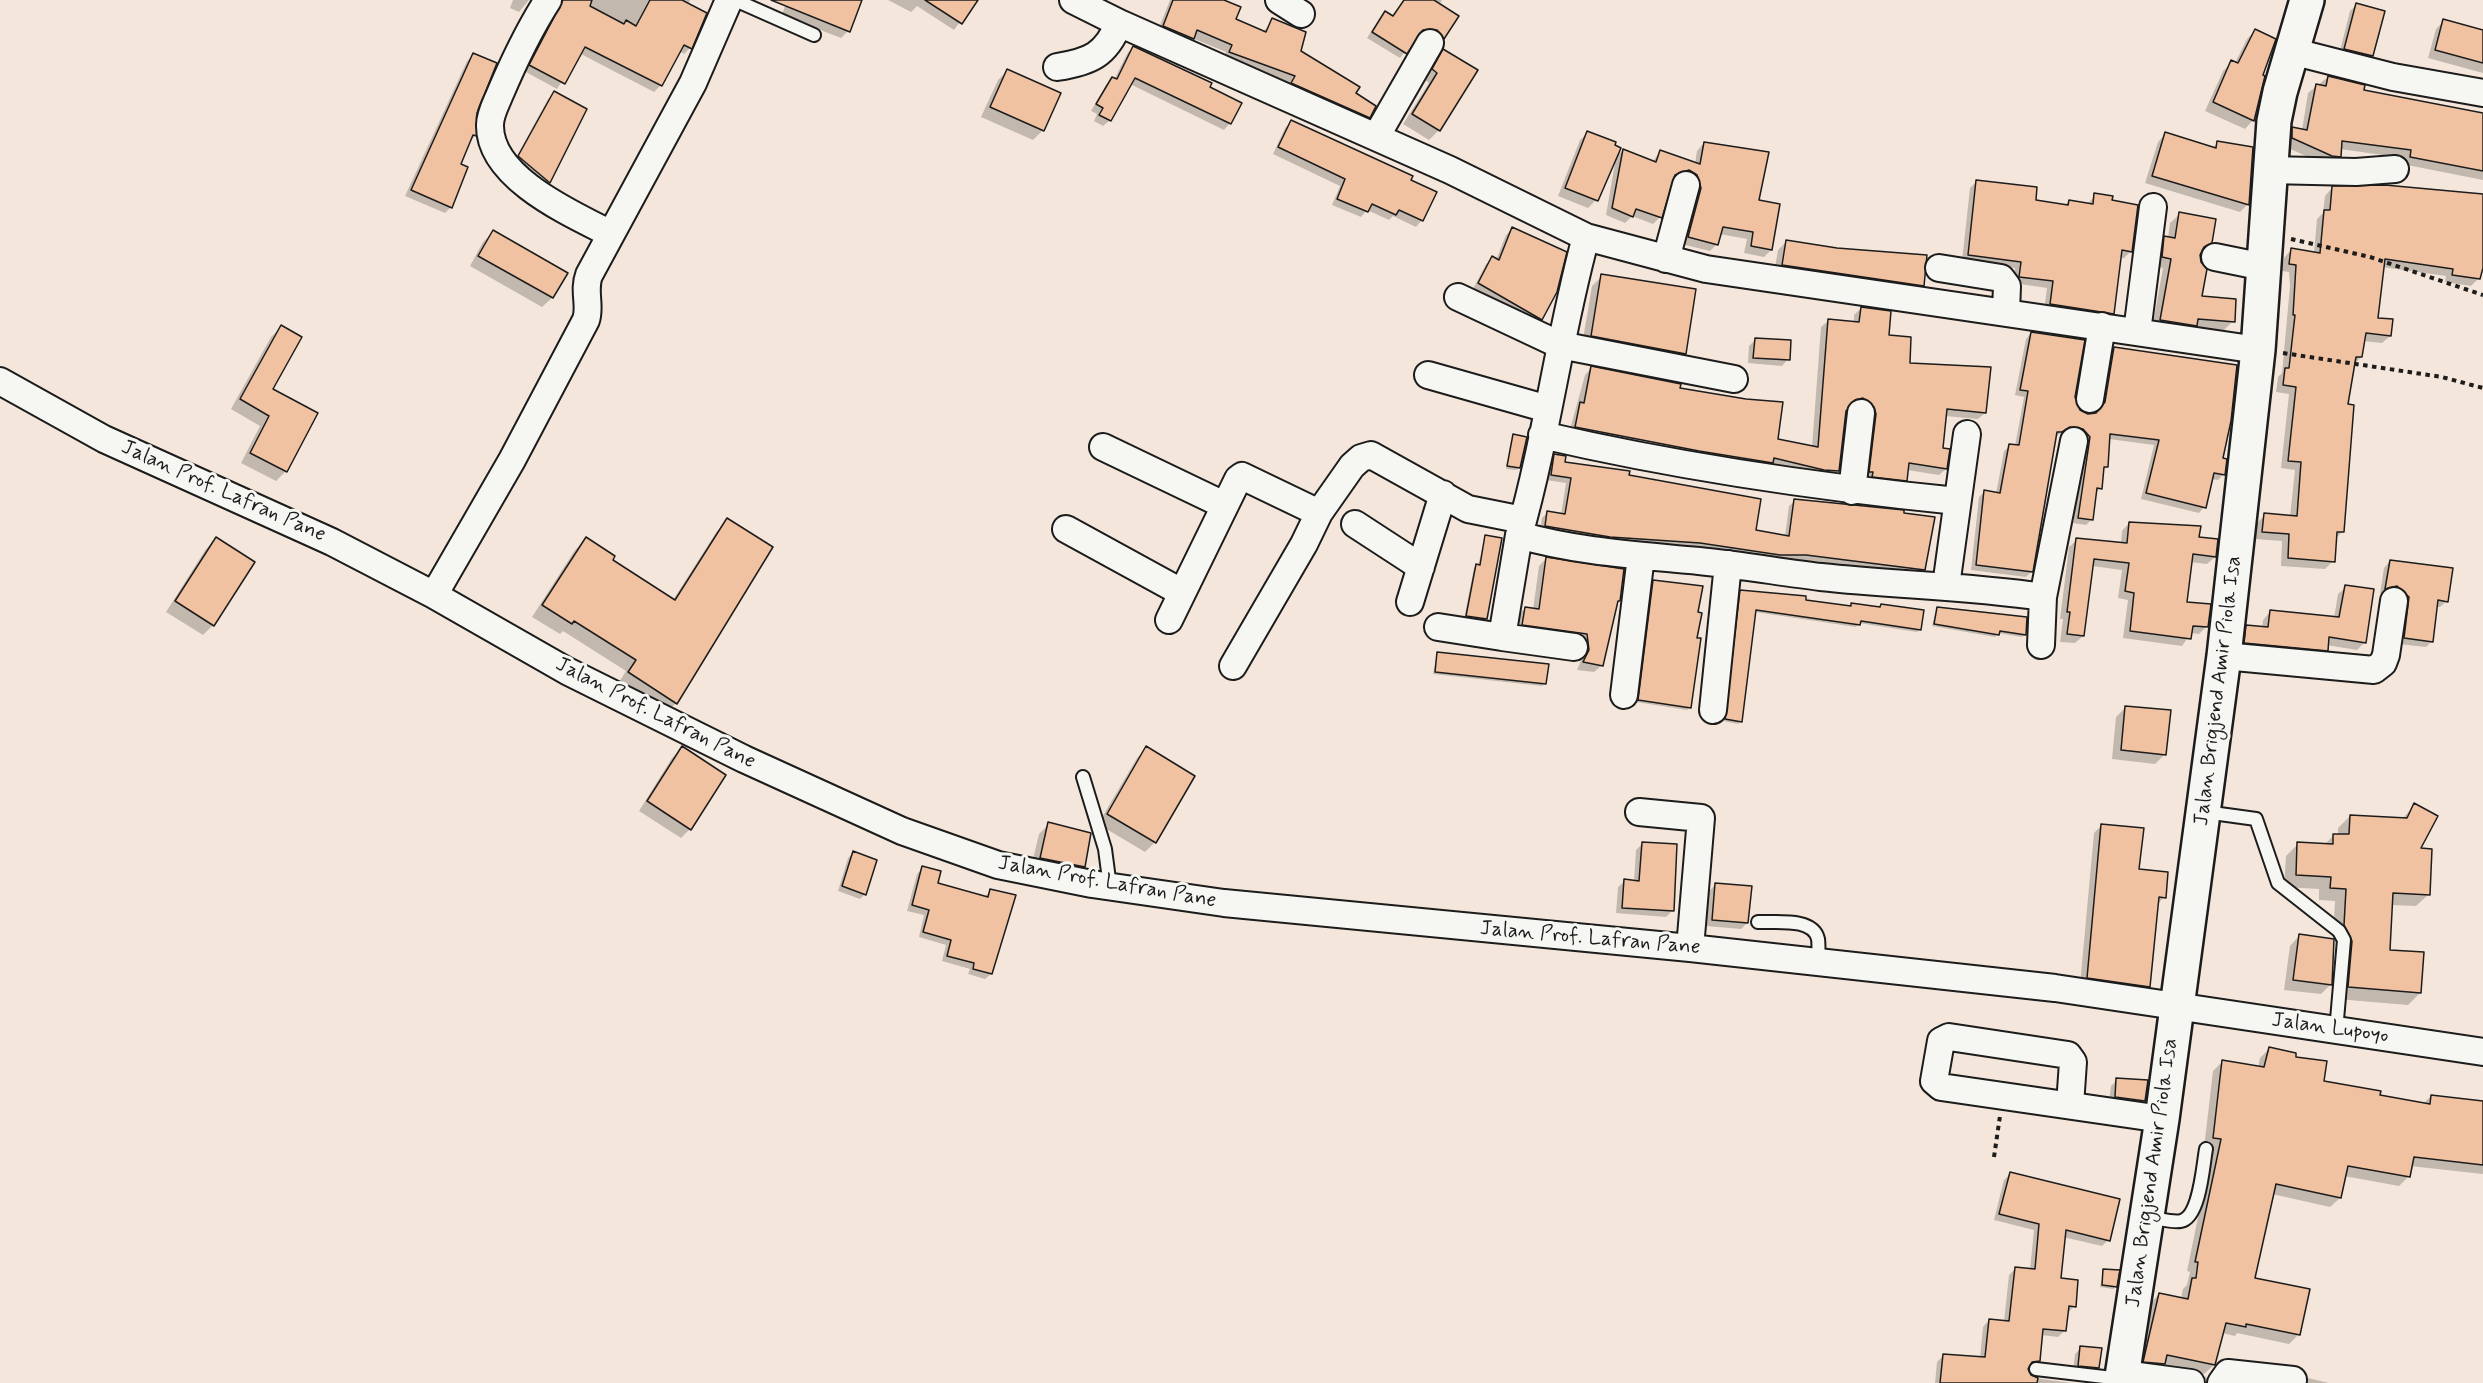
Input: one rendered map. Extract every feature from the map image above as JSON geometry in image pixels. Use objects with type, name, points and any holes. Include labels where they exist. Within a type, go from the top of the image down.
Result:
[{"type":"main road","name":"Jalan Brigjend Amir Piola Isa","points":[[2122,1379],[2162,1119],[2205,812],[2224,656],[2258,350],[2274,121],[2291,51],[2307,0]]},
{"type":"street","points":[[548,0],[514,58],[491,117],[492,142],[503,160],[535,192],[611,234]]},
{"type":"street","points":[[434,595],[513,460],[586,320],[587,281],[693,83],[729,0]]},
{"type":"street","points":[[1073,0],[1119,23],[1376,137],[1586,237],[1706,269],[2258,350]]},
{"type":"street","points":[[1279,0],[1301,14]]},
{"type":"street","points":[[1057,67],[1075,65],[1090,59],[1107,46],[1119,23]]},
{"type":"street","points":[[1376,137],[1430,43]]},
{"type":"street","points":[[2291,51],[2393,77],[2483,93]]},
{"type":"street","points":[[2269,170],[2356,172],[2395,169]]},
{"type":"street","points":[[1666,260],[1686,185]]},
{"type":"street","points":[[2137,332],[2153,207]]},
{"type":"street","points":[[1502,637],[1521,528],[1560,345],[1586,237]]},
{"type":"street","points":[[2215,257],[2265,251]]},
{"type":"street","points":[[1939,268],[2001,278],[2007,286],[2006,312]]},
{"type":"street","points":[[1458,297],[1560,345],[1734,379]]},
{"type":"street","points":[[2090,399],[2102,326]]},
{"type":"street","points":[[1428,375],[1548,409]]},
{"type":"street","name":"Jalan Prof. Lafran Pane","points":[[0,381],[104,439],[321,537],[434,595],[514,642],[599,687],[744,759],[902,831],[998,865],[1110,887],[1224,903],[1690,948],[2055,988],[2177,1005]]},
{"type":"street","points":[[1852,490],[1861,413]]},
{"type":"street","points":[[1946,586],[1968,434]]},
{"type":"street","points":[[1542,435],[1627,455],[1852,490],[1957,501]]},
{"type":"street","points":[[2041,645],[2043,597],[2074,441]]},
{"type":"street","points":[[1103,447],[1224,505]]},
{"type":"street","points":[[1233,666],[1304,544],[1319,513],[1352,466],[1361,458],[1371,455],[1468,509],[1521,528],[1564,547],[1728,564],[1822,577],[1946,586],[2043,597]]},
{"type":"street","points":[[1169,620],[1238,478],[1242,476],[1319,513]]},
{"type":"street","points":[[1410,602],[1443,494]]},
{"type":"street","points":[[1355,524],[1421,567]]},
{"type":"street","points":[[1066,530],[1181,592]]},
{"type":"street","points":[[1624,695],[1641,556]]},
{"type":"street","points":[[1713,710],[1728,564]]},
{"type":"street","points":[[2224,656],[2373,670],[2383,663],[2386,655],[2394,602]]},
{"type":"street","points":[[1438,627],[1574,647]]},
{"type":"street","points":[[1639,812],[1701,818],[1690,948]]},
{"type":"street","name":"Jalan Lupoyo","points":[[2177,1005],[2336,1032],[2483,1052]]},
{"type":"street","points":[[2070,1105],[2073,1062],[2068,1055],[1949,1037],[1941,1041],[1935,1070],[1936,1085],[2162,1119]]},
{"type":"street","points":[[2221,1383],[2228,1373],[2293,1380]]},
{"type":"street","points":[[2122,1379],[2191,1383]]},
{"type":"lane","points":[[735,0],[814,35]]},
{"type":"lane","points":[[1083,777],[1106,849],[1110,887]]},
{"type":"lane","points":[[2205,812],[2256,819],[2278,884],[2339,931],[2344,940],[2336,1032]]},
{"type":"lane","points":[[1758,922],[1799,923],[1811,928],[1818,938],[1819,963]]},
{"type":"lane","points":[[2148,1217],[2181,1221],[2188,1217],[2197,1203],[2206,1149]]},
{"type":"lane","points":[[2036,1369],[2122,1379]]},
{"type":"path","points":[[2265,251],[2339,248],[2483,295]]},
{"type":"path","points":[[2258,350],[2353,362],[2442,377],[2483,388]]},
{"type":"path","points":[[1994,1157],[2004,1095]]},
{"type":"building","points":[[563,0],[592,0],[590,6],[624,24],[626,20],[636,26],[650,0],[682,0],[707,13],[692,49],[684,45],[662,86],[585,47],[565,84],[529,65]]},
{"type":"building","points":[[771,0],[862,0],[850,32]]},
{"type":"building","points":[[925,0],[978,0],[962,24]]},
{"type":"building","points":[[1173,0],[1224,0],[1241,7],[1236,19],[1266,32],[1272,18],[1306,32],[1301,51],[1360,87],[1356,93],[1376,106],[1370,118],[1291,83],[1295,76],[1229,52],[1232,45],[1197,30],[1194,39],[1163,26]]},
{"type":"building","points":[[1404,0],[1434,0],[1459,16],[1444,39],[1437,30],[1423,30],[1407,54],[1372,32],[1385,11],[1393,16]]},
{"type":"building","points":[[2356,3],[2385,11],[2373,56],[2344,49]]},
{"type":"building","points":[[2443,19],[2483,30],[2483,63],[2435,50]]},
{"type":"building","points":[[2255,29],[2276,39],[2263,75],[2265,76],[2254,121],[2213,102],[2231,60],[2238,63]]},
{"type":"building","points":[[1133,46],[1212,83],[1210,87],[1242,103],[1231,124],[1135,78],[1111,121],[1099,115],[1103,108],[1096,104],[1112,77],[1117,79]]},
{"type":"building","points":[[1443,49],[1478,70],[1440,131],[1412,114],[1437,73],[1432,69]]},
{"type":"building","points":[[473,53],[497,63],[477,113],[477,136],[473,135],[461,164],[468,167],[452,208],[411,190]]},
{"type":"building","points":[[1007,69],[1061,93],[1044,131],[990,107]]},
{"type":"building","points":[[2328,76],[2365,85],[2364,90],[2483,113],[2483,171],[2410,157],[2411,150],[2342,141],[2341,157],[2332,156],[2292,138],[2292,127],[2307,130],[2316,84],[2326,86]]},
{"type":"building","points":[[554,91],[587,109],[550,183],[518,156]]},
{"type":"building","points":[[1291,120],[1413,176],[1411,180],[1437,192],[1423,221],[1399,210],[1396,215],[1372,204],[1368,212],[1337,199],[1345,179],[1278,147]]},
{"type":"building","points":[[1587,131],[1616,142],[1615,145],[1621,148],[1598,201],[1565,188]]},
{"type":"building","points":[[2165,132],[2216,148],[2217,141],[2253,147],[2249,205],[2152,176]]},
{"type":"building","points":[[1704,142],[1769,152],[1759,200],[1780,204],[1772,250],[1751,246],[1753,232],[1723,227],[1718,245],[1688,237],[1701,188],[1697,175],[1689,170],[1675,175],[1662,218],[1636,209],[1633,217],[1612,208],[1623,149],[1656,162],[1660,150],[1700,164]]},
{"type":"building","points":[[1976,180],[2037,187],[2036,200],[2068,205],[2069,200],[2093,204],[2094,193],[2113,196],[2112,200],[2138,205],[2132,252],[2122,250],[2114,314],[2050,304],[2053,281],[2019,277],[2021,262],[1968,255]]},
{"type":"building","points":[[2385,185],[2483,194],[2483,268],[2480,279],[2452,275],[2453,269],[2385,259],[2378,318],[2393,319],[2391,336],[2366,333],[2362,357],[2356,357],[2348,404],[2354,405],[2344,532],[2337,532],[2335,562],[2288,558],[2289,534],[2262,532],[2264,513],[2297,516],[2301,462],[2288,461],[2296,387],[2283,385],[2285,368],[2289,368],[2295,315],[2293,315],[2296,265],[2289,264],[2291,248],[2320,253],[2324,210],[2330,210],[2332,186]]},
{"type":"building","points":[[2179,212],[2216,219],[2212,243],[2204,247],[2200,255],[2201,262],[2207,269],[2202,296],[2236,299],[2235,322],[2198,319],[2197,326],[2160,320],[2171,259],[2162,257],[2164,236],[2175,238]]},
{"type":"building","points":[[1512,227],[1567,252],[1557,292],[1542,320],[1478,283],[1492,256],[1499,260]]},
{"type":"building","points":[[493,230],[568,273],[553,298],[478,256]]},
{"type":"building","points":[[1786,240],[1837,248],[1927,255],[1924,286],[1782,265]]},
{"type":"building","points":[[1601,274],[1696,289],[1686,354],[1591,336]]},
{"type":"building","points":[[1861,307],[1891,311],[1889,335],[1911,337],[1910,363],[1991,367],[1986,413],[1947,409],[1943,448],[1950,449],[1947,469],[1909,463],[1907,481],[1872,477],[1873,472],[1869,472],[1876,414],[1874,407],[1863,398],[1855,400],[1846,411],[1839,471],[1824,470],[1774,458],[1773,463],[1699,451],[1575,427],[1580,402],[1584,403],[1591,366],[1681,384],[1680,388],[1746,399],[1783,402],[1778,439],[1818,447],[1828,319],[1859,322]]},
{"type":"building","points":[[281,325],[302,337],[273,389],[318,413],[287,472],[250,453],[269,416],[240,399]]},
{"type":"building","points":[[2031,332],[2085,340],[2075,397],[2080,410],[2088,414],[2096,413],[2105,402],[2114,347],[2237,365],[2231,421],[2223,458],[2227,459],[2225,475],[2214,473],[2206,508],[2146,493],[2159,440],[2110,434],[2108,467],[2104,467],[2102,489],[2097,488],[2093,520],[2078,518],[2090,437],[2083,429],[2070,427],[2057,432],[2033,572],[1976,565],[1984,490],[2000,493],[2009,444],[2019,445],[2028,391],[2020,390]]},
{"type":"building","points":[[1755,338],[1791,340],[1790,360],[1753,358]]},
{"type":"building","points":[[1513,434],[1527,437],[1520,468],[1507,466]]},
{"type":"building","points":[[1554,454],[1566,456],[1565,462],[1630,471],[1629,475],[1761,499],[1756,530],[1789,536],[1794,499],[1904,510],[1904,513],[1935,517],[1925,570],[1806,555],[1780,555],[1700,543],[1610,537],[1545,526],[1547,511],[1565,514],[1571,478],[1551,475]]},
{"type":"building","points":[[727,518],[773,547],[677,704],[628,672],[636,660],[574,621],[572,624],[542,605],[586,537],[615,556],[613,560],[675,600]]},
{"type":"building","points":[[2129,522],[2201,526],[2199,537],[2218,539],[2216,557],[2193,554],[2187,602],[2211,604],[2208,627],[2193,626],[2191,639],[2130,631],[2134,593],[2125,591],[2129,563],[2094,559],[2084,636],[2067,634],[2070,612],[2067,612],[2076,538],[2127,543]]},
{"type":"building","points":[[1485,535],[1502,538],[1487,619],[1466,616],[1476,564],[1480,565]]},
{"type":"building","points":[[216,537],[255,562],[214,626],[175,601]]},
{"type":"building","points":[[1546,557],[1624,569],[1620,601],[1618,601],[1603,666],[1583,662],[1589,650],[1587,634],[1522,625],[1525,607],[1539,609]]},
{"type":"building","points":[[2390,560],[2453,568],[2448,602],[2438,600],[2433,642],[2404,638],[2409,597],[2397,586],[2385,589]]},
{"type":"building","points":[[1653,580],[1703,586],[1698,612],[1702,613],[1697,638],[1701,638],[1691,708],[1638,700]]},
{"type":"building","points":[[2345,585],[2374,589],[2366,643],[2329,637],[2328,651],[2244,643],[2246,625],[2268,627],[2270,610],[2339,617]]},
{"type":"building","points":[[1740,590],[1806,596],[1806,600],[1851,606],[1851,603],[1880,607],[1881,604],[1924,610],[1921,630],[1861,621],[1860,625],[1756,610],[1742,722],[1725,719]]},
{"type":"building","points":[[1937,607],[2027,617],[2026,635],[2000,631],[1999,635],[1934,624]]},
{"type":"building","points":[[1437,652],[1549,664],[1546,684],[1435,672]]},
{"type":"building","points":[[2125,706],[2171,710],[2166,755],[2121,750]]},
{"type":"building","points":[[682,746],[726,775],[691,830],[647,801]]},
{"type":"building","points":[[1146,746],[1195,776],[1156,843],[1107,814]]},
{"type":"building","points":[[2414,803],[2438,816],[2421,848],[2432,849],[2430,895],[2393,893],[2390,950],[2424,952],[2421,993],[2348,987],[2352,941],[2344,925],[2346,889],[2330,888],[2331,877],[2296,875],[2297,842],[2333,844],[2333,834],[2349,834],[2350,815],[2407,818]]},
{"type":"building","points":[[1048,822],[1091,833],[1085,867],[1040,858]]},
{"type":"building","points":[[2101,824],[2144,828],[2139,869],[2168,872],[2166,898],[2159,897],[2150,987],[2087,978]]},
{"type":"building","points":[[1642,842],[1677,844],[1674,911],[1622,908],[1624,879],[1639,881]]},
{"type":"building","points":[[853,851],[877,860],[866,895],[842,886]]},
{"type":"building","points":[[922,866],[941,871],[938,883],[988,897],[990,889],[1016,895],[992,974],[973,969],[974,963],[947,956],[951,940],[923,932],[929,910],[912,905]]},
{"type":"building","points":[[1715,883],[1752,886],[1748,923],[1712,920]]},
{"type":"building","points":[[2299,934],[2334,939],[2332,985],[2293,980]]},
{"type":"building","points":[[2269,1047],[2296,1053],[2296,1057],[2327,1061],[2324,1081],[2381,1091],[2380,1095],[2430,1104],[2431,1095],[2483,1101],[2483,1165],[2414,1157],[2410,1177],[2348,1166],[2341,1198],[2276,1184],[2255,1278],[2310,1289],[2300,1335],[2246,1324],[2246,1327],[2226,1323],[2215,1365],[2167,1355],[2165,1364],[2143,1362],[2159,1293],[2188,1299],[2192,1278],[2196,1278],[2198,1262],[2195,1262],[2221,1139],[2213,1138],[2222,1060],[2264,1067]]},
{"type":"building","points":[[2116,1078],[2148,1080],[2145,1101],[2115,1097]]},
{"type":"building","points":[[2010,1172],[2120,1199],[2110,1241],[2066,1230],[2061,1278],[2078,1280],[2076,1307],[2069,1306],[2066,1331],[2043,1329],[2040,1361],[2032,1362],[2028,1369],[2031,1375],[2038,1378],[2037,1383],[1940,1383],[1943,1354],[1985,1357],[1989,1319],[2009,1321],[2015,1267],[2035,1269],[2039,1224],[1999,1214]]},
{"type":"building","points":[[2103,1269],[2120,1270],[2117,1287],[2102,1285]]},
{"type":"building","points":[[2080,1346],[2102,1348],[2099,1368],[2078,1366]]}]
